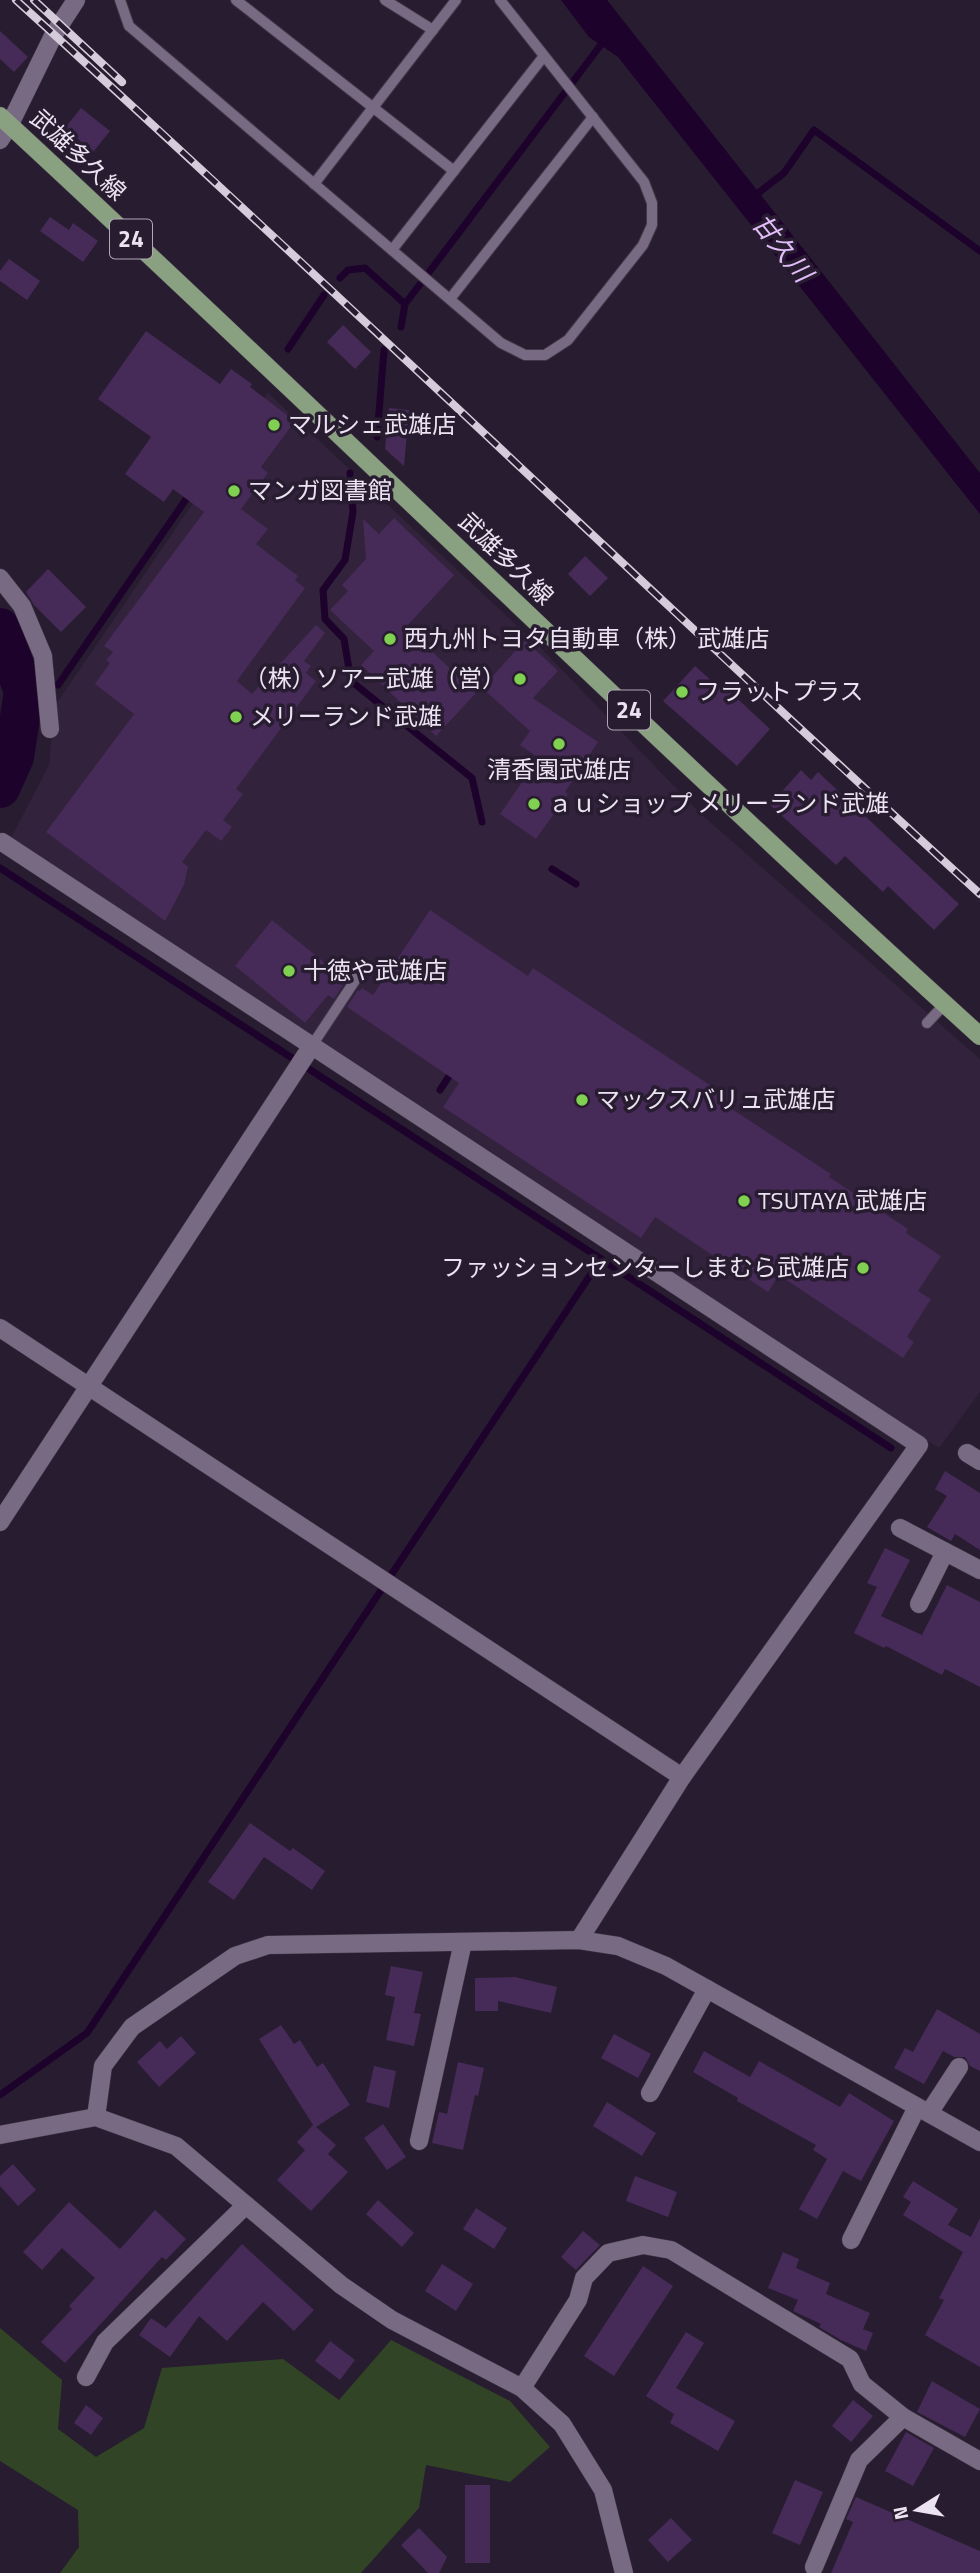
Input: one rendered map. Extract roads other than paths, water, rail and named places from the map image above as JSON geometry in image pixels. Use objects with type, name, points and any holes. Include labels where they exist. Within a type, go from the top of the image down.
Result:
[{"type":"main road","name":"武雄多久線","points":[[3,127],[282,379],[727,804],[980,1036]]},
{"type":"street","points":[[3,127],[54,34],[76,0]]},
{"type":"street","points":[[0,578],[22,606],[43,656],[50,729]]},
{"type":"street","points":[[2,842],[919,1445],[682,1777],[579,1940]]},
{"type":"street","points":[[0,1522],[311,1047]]},
{"type":"street","points":[[0,1328],[682,1777]]},
{"type":"street","points":[[900,1528],[980,1570]]},
{"type":"street","points":[[919,1604],[944,1552]]},
{"type":"street","points":[[96,2117],[103,2066],[132,2027],[235,1956],[268,1945],[579,1940],[618,1946],[666,1966],[980,2142]]},
{"type":"street","points":[[419,2141],[463,1942]]},
{"type":"street","points":[[650,2093],[707,1989]]},
{"type":"street","points":[[851,2240],[923,2110],[959,2067]]},
{"type":"street","points":[[0,2135],[96,2117],[176,2146],[341,2285],[392,2320],[522,2388],[562,2424],[603,2490],[624,2573]]},
{"type":"street","points":[[86,2377],[105,2342],[246,2205]]},
{"type":"street","points":[[522,2388],[578,2300],[584,2278],[608,2253],[643,2245],[671,2250],[850,2359],[862,2384],[903,2417],[980,2461]]},
{"type":"street","points":[[814,2567],[859,2460],[903,2417]]},
{"type":"lane","points":[[120,0],[129,26],[501,343],[525,355],[545,355],[568,340],[643,245],[652,225],[652,203],[645,182],[500,0]]},
{"type":"lane","points":[[236,0],[454,171]]},
{"type":"lane","points":[[385,0],[433,30]]},
{"type":"lane","points":[[314,184],[456,0]]},
{"type":"lane","points":[[392,250],[544,56]]},
{"type":"lane","points":[[450,299],[593,117]]},
{"type":"lane","points":[[311,1047],[356,979],[358,964]]},
{"type":"lane","points":[[927,1023],[945,1003]]},
{"type":"water","name":"甘久川","points":[[561,0],[607,0],[980,473],[980,514],[618,57],[589,37]]},
{"type":"waterway","points":[[340,278],[348,270],[365,268],[405,304],[606,38]]},
{"type":"waterway","points":[[753,197],[784,173],[814,130],[980,251]]},
{"type":"waterway","points":[[288,349],[324,295]]},
{"type":"waterway","points":[[401,327],[405,304]]},
{"type":"waterway","points":[[377,437],[384,350]]},
{"type":"waterway","points":[[350,473],[353,512],[345,560],[323,590],[325,619],[344,639],[351,681],[472,778],[482,822]]},
{"type":"waterway","points":[[58,685],[191,492]]},
{"type":"waterway","points":[[0,628],[24,691],[14,757],[0,788]]},
{"type":"waterway","points":[[0,868],[601,1259],[87,2033],[0,2095]]},
{"type":"waterway","points":[[552,869],[576,884]]},
{"type":"waterway","points":[[440,1090],[453,1070]]},
{"type":"waterway","points":[[601,1259],[891,1448]]},
{"type":"railway","points":[[16,0],[980,894]]},
{"type":"railway","points":[[34,0],[122,82]]},
{"type":"place","name":"マルシェ武雄店","points":[[274,425]]},
{"type":"place","name":"マンガ図書館","points":[[234,491]]},
{"type":"place","name":"西九州トヨタ自動車（株） 武雄店","points":[[390,639]]},
{"type":"place","name":"（株）ソアー武雄（営）","points":[[520,679]]},
{"type":"place","name":"フラットプラス","points":[[682,692]]},
{"type":"place","name":"メリーランド武雄","points":[[236,717]]},
{"type":"place","name":"清香園武雄店","points":[[559,744]]},
{"type":"place","name":"ａｕショップ メリーランド武雄","points":[[534,804]]},
{"type":"place","name":"十徳や武雄店","points":[[289,971]]},
{"type":"place","name":"マックスバリュ武雄店","points":[[582,1100]]},
{"type":"place","name":"TSUTAYA 武雄店","points":[[744,1201]]},
{"type":"place","name":"ファッションセンターしまむら武雄店","points":[[863,1268]]}]
